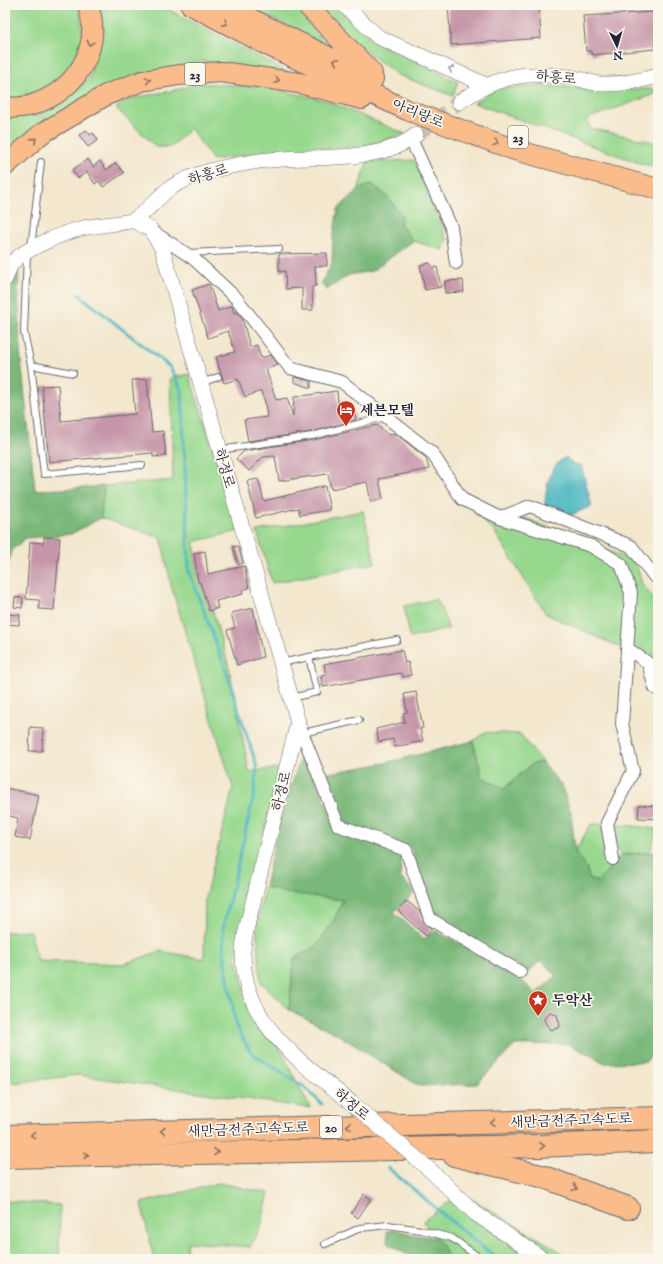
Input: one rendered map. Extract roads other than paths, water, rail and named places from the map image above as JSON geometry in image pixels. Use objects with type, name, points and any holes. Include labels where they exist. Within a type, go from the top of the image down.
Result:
[{"type":"highway","points":[[5,108],[31,106],[60,92],[75,78],[86,58],[92,36],[91,14],[88,5]]},
{"type":"highway","name":"아리랑로","points":[[191,5],[269,46],[407,110],[515,150],[658,189]]},
{"type":"highway","name":"아리랑로","points":[[223,5],[383,85],[434,108],[547,147],[658,176]]},
{"type":"highway","name":"23","points":[[307,5],[383,85]]},
{"type":"highway","name":"23","points":[[5,166],[41,134],[106,94],[142,81],[179,75],[221,72],[299,83],[407,110]]},
{"type":"highway","name":"새만금전주고속도로","points":[[5,1136],[658,1118]]},
{"type":"highway","name":"새만금전주고속도로","points":[[5,1157],[416,1147],[539,1146],[658,1140]]},
{"type":"highway","points":[[416,1147],[541,1176],[628,1208]]},
{"type":"street","points":[[344,5],[378,37],[486,85]]},
{"type":"street","name":"하흥로","points":[[459,102],[497,80],[534,74],[569,77],[600,84],[629,84],[658,76]]},
{"type":"street","points":[[414,137],[451,227],[456,263]]},
{"type":"street","name":"하흥로","points":[[133,220],[169,189],[196,175],[256,161],[353,155],[382,150],[414,137]]},
{"type":"street","points":[[5,279],[11,264],[29,250],[81,228],[133,220]]},
{"type":"street","name":"하정로","points":[[133,220],[150,229],[162,248],[300,727],[248,922],[243,952],[246,978],[254,1007],[267,1028],[293,1054],[430,1170],[475,1213],[542,1259]]},
{"type":"street","points":[[150,229],[185,253],[237,299],[290,368],[342,382],[432,453],[462,499],[500,518],[591,546],[621,564],[631,593],[622,724],[633,771],[608,823],[612,859]]},
{"type":"street","points":[[500,518],[530,506],[631,546],[654,576],[658,578]]},
{"type":"street","points":[[628,649],[648,663],[655,688],[658,690]]},
{"type":"street","points":[[300,727],[338,825],[406,850],[430,919],[520,972]]},
{"type":"lane","points":[[41,162],[29,250],[24,332],[31,365],[44,474],[142,465]]},
{"type":"lane","points":[[185,253],[279,248]]},
{"type":"lane","points":[[31,365],[73,373]]},
{"type":"lane","points":[[201,383],[218,377]]},
{"type":"lane","points":[[220,450],[312,436],[386,417]]},
{"type":"lane","points":[[281,663],[397,640]]},
{"type":"lane","points":[[291,698],[317,692],[308,657]]},
{"type":"lane","points":[[300,727],[359,720]]},
{"type":"lane","points":[[326,1244],[360,1228],[388,1225],[421,1230],[452,1238],[481,1259]]},
{"type":"water","points":[[566,457],[572,464],[581,465],[592,506],[571,515],[545,507],[549,479],[556,466]]},
{"type":"waterway","points":[[78,294],[170,367],[182,391],[189,571],[226,671],[257,767],[254,795],[223,928],[224,954],[236,1026],[251,1053],[303,1086],[322,1104]]},
{"type":"waterway","points":[[388,1168],[481,1246],[499,1259]]},
{"type":"tunnel","points":[[416,135],[459,102]]},
{"type":"place","name":"세븐모텔","points":[[346,427]]},
{"type":"place","name":"두악산","points":[[538,1017]]}]
